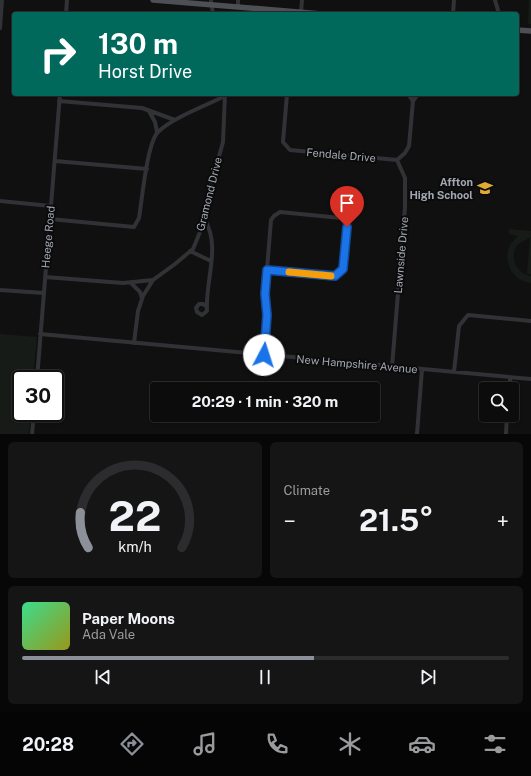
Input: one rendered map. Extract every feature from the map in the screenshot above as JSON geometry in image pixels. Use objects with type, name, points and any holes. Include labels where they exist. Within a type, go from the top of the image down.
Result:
[{"type":"main road","points":[[153,0],[212,2],[266,12],[300,12]]},
{"type":"main road","points":[[519,30],[531,31]]},
{"type":"street","points":[[0,28],[2,0]]},
{"type":"street","points":[[66,12],[67,0]]},
{"type":"street","points":[[238,0],[238,7]]},
{"type":"street","points":[[300,12],[302,0]]},
{"type":"street","points":[[453,12],[454,0]]},
{"type":"street","points":[[495,0],[498,12]]},
{"type":"street","points":[[212,2],[213,12]]},
{"type":"street","name":"Heege Road","points":[[38,370],[60,96]]},
{"type":"street","points":[[50,219],[134,227],[139,218],[150,146],[157,132],[175,120],[223,96]]},
{"type":"street","name":"Gramond Drive","points":[[134,343],[138,311],[142,298],[153,280],[190,251],[199,236],[205,220],[210,189],[223,142],[225,96]]},
{"type":"street","name":"Fendale Drive","points":[[287,96],[283,142],[290,150],[397,160]]},
{"type":"street","points":[[410,96],[413,101]]},
{"type":"street","points":[[397,160],[406,153],[409,146],[413,101],[417,96]]},
{"type":"street","points":[[60,101],[142,108],[175,120]]},
{"type":"street","points":[[149,111],[155,122],[157,132]]},
{"type":"street","name":"Lawnside Drive","points":[[392,367],[405,207],[405,178],[397,160]]},
{"type":"street","points":[[55,161],[147,169]]},
{"type":"street","points":[[0,201],[51,206]]},
{"type":"street","points":[[264,355],[267,315],[265,294],[271,220],[280,212],[341,218],[345,222],[347,227],[343,269],[335,276],[267,270]]},
{"type":"street","points":[[205,220],[212,235],[206,306]]},
{"type":"street","points":[[190,251],[211,261]]},
{"type":"street","points":[[45,277],[130,283],[153,280]]},
{"type":"street","points":[[130,283],[140,292],[142,298]]},
{"type":"street","points":[[0,290],[44,293]]},
{"type":"street","points":[[454,372],[459,326],[468,315],[531,321]]},
{"type":"street","name":"New Hampshire Avenue","points":[[40,334],[531,379]]},
{"type":"street","points":[[418,434],[422,369]]},
{"type":"street","points":[[510,377],[510,382]]},
{"type":"street","points":[[32,434],[33,422]]},
{"type":"street","points":[[506,434],[507,422]]},
{"type":"shaded area","points":[[529,0],[531,0],[531,24],[528,24]]},
{"type":"shaded area","points":[[509,229],[531,231],[531,237],[518,244],[515,249],[514,259],[517,268],[521,272],[531,276],[531,283],[523,281],[516,276],[511,271],[508,264],[507,257],[509,249],[512,242],[518,236],[509,234]]},
{"type":"shaded area","points":[[530,238],[531,274],[527,274]]},
{"type":"shaded area","points":[[0,334],[37,337],[34,370],[12,370],[12,422],[30,422],[29,434],[0,434]]},
{"type":"slow traffic","points":[[289,272],[331,276]]},
{"type":"place","name":"Affton High School","points":[[485,188]]},
{"type":"route","points":[[264,355],[267,315],[265,294],[267,270],[335,276],[343,269],[347,227]]}]
